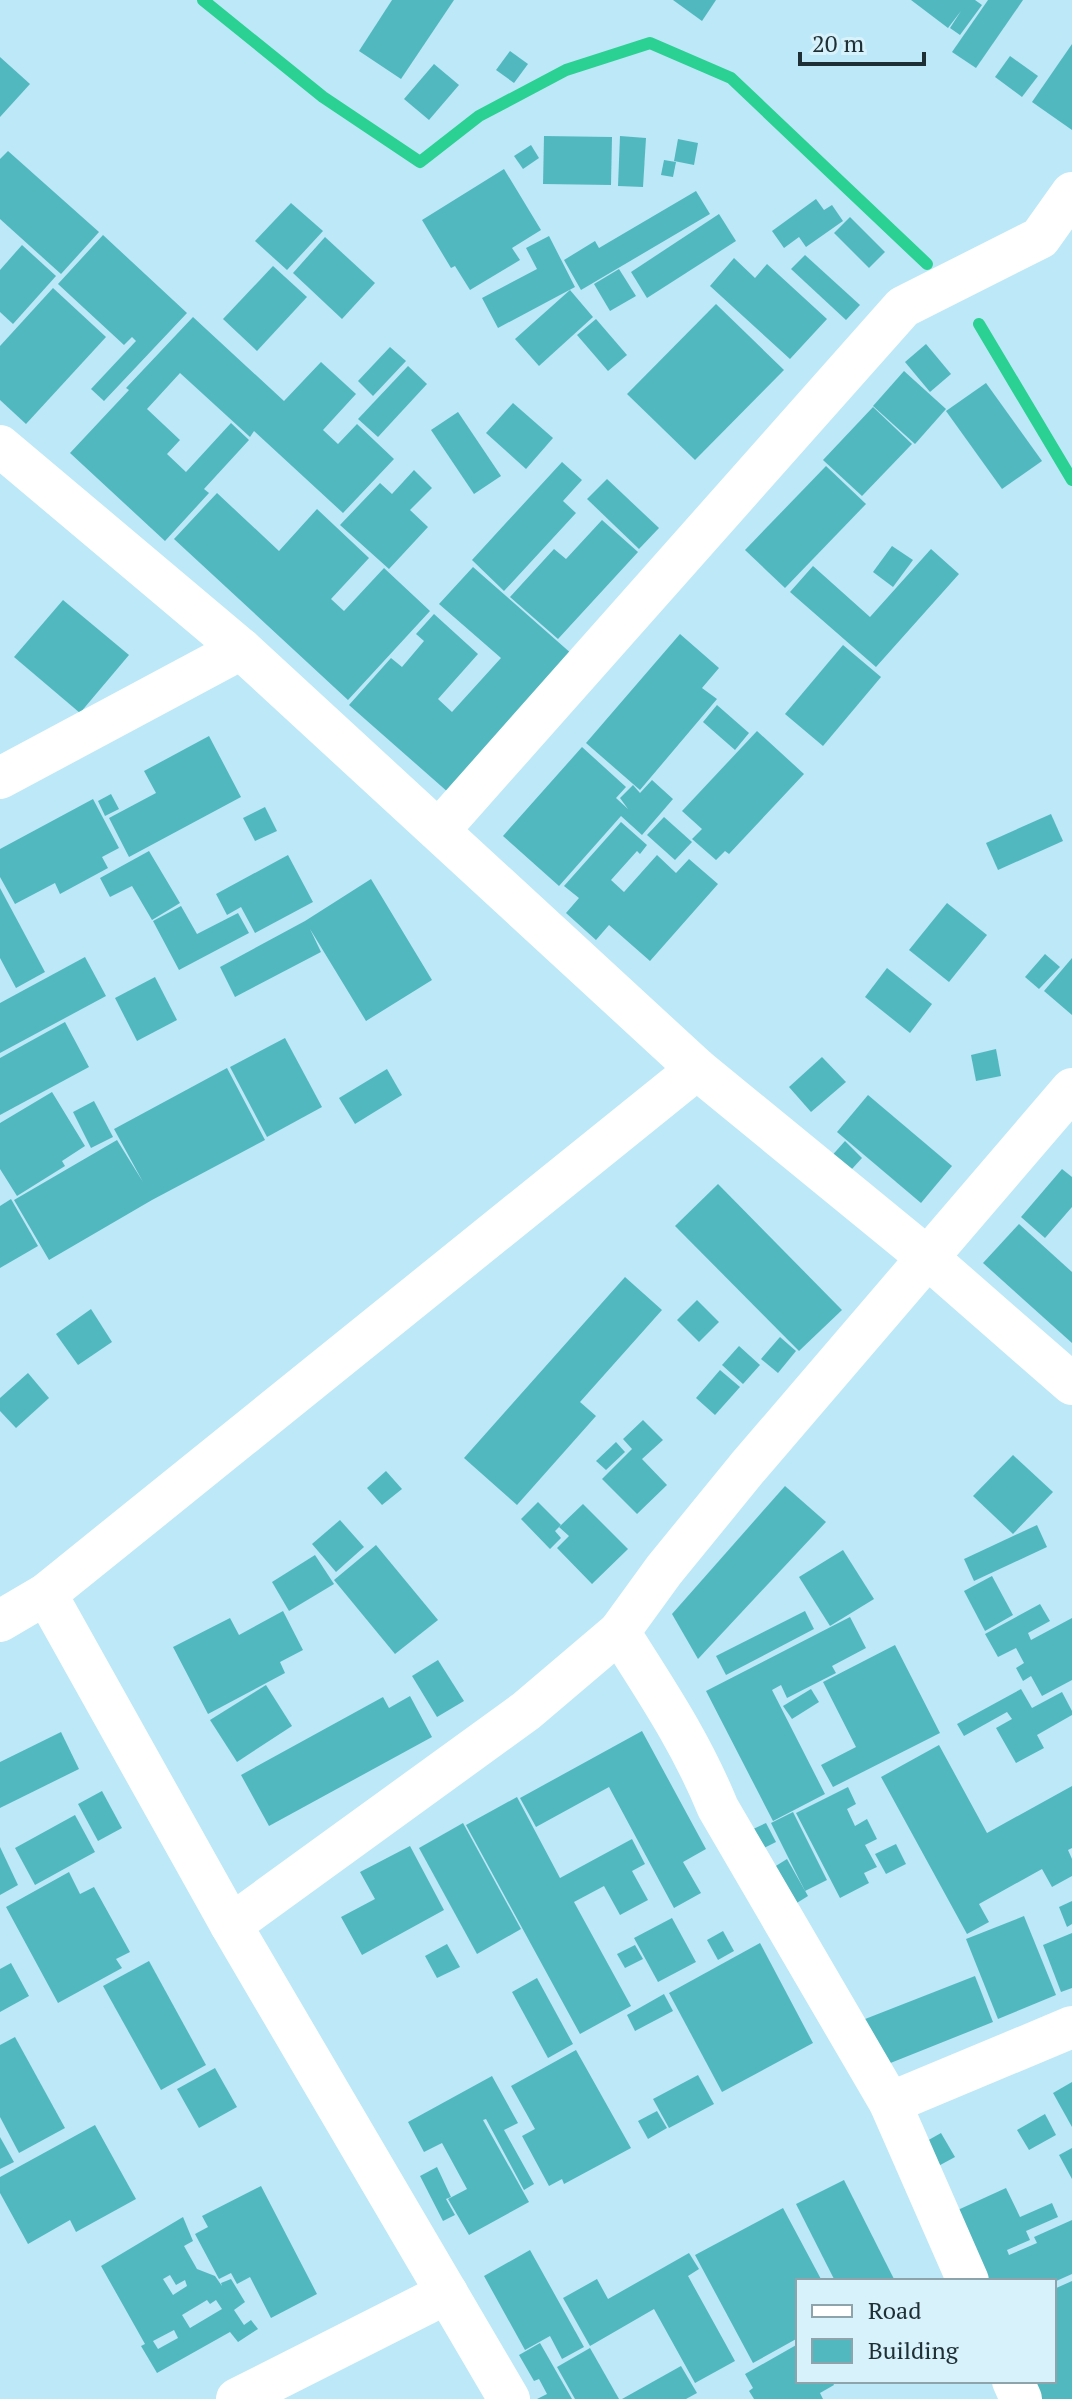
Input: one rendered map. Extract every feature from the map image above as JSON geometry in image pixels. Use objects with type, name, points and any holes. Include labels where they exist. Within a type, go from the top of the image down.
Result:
[{"type":"street","points":[[439,830],[903,307],[1040,238],[1072,193]]},
{"type":"street","points":[[0,446],[241,649],[697,1069],[929,1259],[1072,1384]]},
{"type":"street","points":[[0,778],[241,649]]},
{"type":"street","points":[[0,1621],[46,1594],[697,1069]]},
{"type":"street","points":[[231,1925],[526,1711],[619,1632],[664,1570],[748,1467],[1072,1089]]},
{"type":"street","points":[[46,1594],[231,1925],[509,2399]]},
{"type":"street","points":[[619,1632],[674,1718],[699,1762],[718,1808],[890,2103],[967,2279]]},
{"type":"street","points":[[890,2103],[1072,2027]]},
{"type":"street","points":[[237,2399],[447,2293]]},
{"type":"building","points":[[392,0],[454,0],[401,79],[359,51]]},
{"type":"building","points":[[673,0],[716,0],[702,21]]},
{"type":"building","points":[[911,0],[975,0],[982,5],[960,35],[950,28],[961,11],[948,28]]},
{"type":"building","points":[[988,0],[1023,0],[976,68],[952,52]]},
{"type":"building","points":[[1072,44],[1072,130],[1032,102]]},
{"type":"building","points":[[510,51],[528,64],[514,83],[496,70]]},
{"type":"building","points":[[1010,56],[1038,76],[1022,97],[995,77]]},
{"type":"building","points":[[0,57],[30,84],[0,117]]},
{"type":"building","points":[[434,64],[459,85],[429,120],[404,99]]},
{"type":"building","points":[[544,136],[612,137],[611,185],[543,184]]},
{"type":"building","points":[[620,136],[646,138],[643,187],[618,186]]},
{"type":"building","points":[[678,139],[698,143],[694,165],[674,161]]},
{"type":"building","points":[[531,145],[539,158],[523,169],[514,156]]},
{"type":"building","points":[[8,151],[99,232],[61,274],[0,219],[0,159]]},
{"type":"building","points":[[664,160],[676,162],[673,177],[661,175]]},
{"type":"building","points":[[504,169],[541,230],[512,248],[520,260],[470,290],[455,266],[451,268],[422,220]]},
{"type":"building","points":[[696,191],[710,214],[581,290],[564,260],[595,241],[599,248]]},
{"type":"building","points":[[816,199],[824,210],[832,205],[843,221],[806,247],[799,237],[784,248],[772,231]]},
{"type":"building","points":[[291,203],[323,231],[287,270],[255,241]]},
{"type":"building","points":[[719,214],[736,241],[647,298],[631,272]]},
{"type":"building","points":[[850,217],[885,252],[869,268],[834,233]]},
{"type":"building","points":[[103,235],[187,313],[104,401],[91,389],[136,341],[132,337],[124,345],[58,284]]},
{"type":"building","points":[[549,236],[575,287],[498,328],[482,298],[537,269],[526,248]]},
{"type":"building","points":[[325,237],[375,283],[342,319],[293,273]]},
{"type":"building","points":[[22,245],[56,276],[13,324],[0,312],[0,270]]},
{"type":"building","points":[[805,255],[860,305],[846,320],[791,269]]},
{"type":"building","points":[[734,258],[755,278],[767,264],[827,319],[790,359],[710,286]]},
{"type":"building","points":[[273,266],[307,297],[257,351],[223,319]]},
{"type":"building","points":[[619,269],[636,296],[610,311],[594,284]]},
{"type":"building","points":[[53,288],[106,337],[26,424],[0,400],[0,346]]},
{"type":"building","points":[[570,290],[593,317],[539,366],[515,339]]},
{"type":"building","points":[[716,304],[784,370],[695,460],[627,394]]},
{"type":"building","points":[[193,317],[284,401],[321,362],[356,394],[323,430],[338,444],[357,424],[394,459],[343,513],[254,431],[250,437],[180,373],[147,409],[180,440],[167,454],[186,472],[231,423],[249,440],[204,489],[209,493],[165,541],[70,453]]},
{"type":"building","points":[[596,319],[627,355],[608,371],[577,335]]},
{"type":"building","points":[[926,344],[951,374],[930,392],[905,362]]},
{"type":"building","points":[[390,347],[406,361],[373,396],[358,381]]},
{"type":"building","points":[[408,366],[427,384],[378,437],[358,419]]},
{"type":"building","points":[[904,371],[946,409],[915,444],[873,406]]},
{"type":"building","points":[[986,383],[1042,461],[1002,489],[946,411]]},
{"type":"building","points":[[513,403],[553,438],[526,469],[486,433]]},
{"type":"building","points":[[873,407],[912,444],[862,496],[823,460]]},
{"type":"building","points":[[458,412],[501,476],[474,494],[431,430]]},
{"type":"building","points":[[562,462],[582,480],[563,501],[576,513],[504,591],[472,560]]},
{"type":"building","points":[[826,466],[866,504],[785,588],[745,550]]},
{"type":"building","points":[[414,470],[432,488],[410,510],[428,527],[389,569],[340,525],[380,483],[392,494]]},
{"type":"building","points":[[607,479],[659,528],[639,549],[587,499]]},
{"type":"building","points":[[217,493],[279,551],[317,509],[369,558],[331,599],[344,611],[384,568],[430,611],[348,700],[174,539]]},
{"type":"building","points":[[602,520],[638,552],[558,639],[510,597],[554,549],[566,559]]},
{"type":"building","points":[[892,546],[913,560],[893,587],[873,572]]},
{"type":"building","points":[[931,549],[959,574],[876,667],[790,592],[813,566],[870,617]]},
{"type":"building","points":[[473,567],[573,655],[449,793],[349,705],[391,658],[402,667],[424,641],[416,634],[434,614],[478,654],[438,699],[452,712],[501,658],[439,604]]},
{"type":"building","points":[[63,600],[129,655],[80,713],[14,657]]},
{"type":"building","points":[[680,634],[719,668],[702,688],[717,699],[640,790],[586,743]]},
{"type":"building","points":[[843,645],[881,677],[823,746],[785,714]]},
{"type":"building","points":[[717,705],[749,733],[735,750],[703,722]]},
{"type":"building","points":[[757,731],[804,774],[729,854],[725,851],[716,860],[692,839],[702,829],[682,811]]},
{"type":"building","points":[[209,736],[241,797],[129,857],[109,818],[156,793],[144,771]]},
{"type":"building","points":[[582,747],[626,787],[616,798],[628,809],[620,798],[633,785],[640,793],[652,780],[673,799],[642,835],[621,816],[559,886],[503,836]]},
{"type":"building","points":[[111,794],[119,809],[105,816],[98,801]]},
{"type":"building","points":[[93,799],[119,848],[102,857],[108,868],[60,894],[55,883],[15,904],[0,877],[0,849]]},
{"type":"building","points":[[265,807],[277,831],[255,841],[243,818]]},
{"type":"building","points":[[1051,814],[1063,841],[998,870],[986,843]]},
{"type":"building","points":[[664,817],[692,842],[675,860],[647,835]]},
{"type":"building","points":[[621,822],[647,845],[640,854],[637,851],[611,880],[624,892],[657,855],[676,873],[689,859],[718,884],[650,961],[609,925],[596,940],[566,913],[579,898],[564,886]]},
{"type":"building","points":[[149,851],[180,903],[152,920],[132,886],[110,897],[100,878]]},
{"type":"building","points":[[288,855],[313,902],[255,933],[241,907],[227,915],[216,894]]},
{"type":"building","points":[[371,879],[432,980],[366,1021],[310,929],[321,952],[235,997],[220,967],[305,921]]},
{"type":"building","points":[[0,888],[45,972],[16,988],[0,958]]},
{"type":"building","points":[[947,903],[987,935],[949,982],[909,950]]},
{"type":"building","points":[[181,906],[197,934],[238,913],[249,933],[179,970],[153,921]]},
{"type":"building","points":[[1045,954],[1060,967],[1039,989],[1025,977]]},
{"type":"building","points":[[85,957],[106,996],[0,1053],[0,1003]]},
{"type":"building","points":[[1072,958],[1072,1015],[1044,991]]},
{"type":"building","points":[[887,968],[932,1004],[910,1033],[865,997]]},
{"type":"building","points":[[155,977],[177,1020],[137,1041],[115,998]]},
{"type":"building","points":[[65,1022],[89,1067],[0,1115],[0,1058]]},
{"type":"building","points":[[285,1038],[322,1107],[267,1137],[230,1067]]},
{"type":"building","points":[[996,1049],[1001,1076],[976,1081],[971,1055]]},
{"type":"building","points":[[822,1057],[846,1082],[811,1112],[789,1087]]},
{"type":"building","points":[[227,1068],[265,1140],[152,1200],[49,1260],[14,1200],[117,1140],[143,1182],[114,1129]]},
{"type":"building","points":[[387,1069],[402,1095],[355,1124],[339,1098]]},
{"type":"building","points":[[52,1092],[85,1146],[62,1161],[65,1166],[17,1196],[0,1169],[0,1123]]},
{"type":"building","points":[[868,1095],[952,1166],[921,1203],[837,1132]]},
{"type":"building","points":[[94,1101],[113,1137],[91,1148],[73,1112]]},
{"type":"building","points":[[845,1141],[862,1158],[841,1181],[828,1160]]},
{"type":"building","points":[[1062,1169],[1072,1177],[1072,1207],[1045,1238],[1021,1217]]},
{"type":"building","points":[[718,1184],[842,1310],[799,1351],[675,1226]]},
{"type":"building","points":[[11,1199],[38,1246],[0,1268],[0,1206]]},
{"type":"building","points":[[1019,1224],[1072,1272],[1072,1343],[983,1263]]},
{"type":"building","points":[[625,1277],[662,1310],[580,1402],[596,1416],[517,1505],[464,1458]]},
{"type":"building","points":[[697,1300],[719,1322],[699,1342],[677,1320]]},
{"type":"building","points":[[91,1309],[112,1342],[78,1365],[56,1334]]},
{"type":"building","points":[[780,1337],[796,1351],[778,1373],[761,1359]]},
{"type":"building","points":[[739,1346],[760,1365],[743,1384],[722,1365]]},
{"type":"building","points":[[720,1370],[740,1387],[715,1415],[696,1398]]},
{"type":"building","points":[[28,1373],[49,1398],[16,1428],[0,1411],[0,1398]]},
{"type":"building","points":[[643,1420],[663,1440],[642,1459],[667,1485],[637,1514],[602,1479],[632,1449],[623,1439]]},
{"type":"building","points":[[616,1442],[625,1452],[606,1470],[596,1461]]},
{"type":"building","points":[[1013,1455],[1053,1492],[1013,1534],[973,1496]]},
{"type":"building","points":[[386,1471],[402,1489],[382,1505],[367,1488]]},
{"type":"building","points":[[785,1486],[826,1522],[698,1659],[672,1614]]},
{"type":"building","points":[[538,1502],[561,1525],[555,1531],[561,1538],[550,1549],[521,1519]]},
{"type":"building","points":[[583,1504],[628,1549],[592,1584],[557,1548],[569,1536],[559,1527]]},
{"type":"building","points":[[340,1520],[364,1547],[336,1572],[312,1544]]},
{"type":"building","points":[[1037,1525],[1047,1547],[974,1581],[964,1559]]},
{"type":"building","points":[[376,1545],[438,1620],[395,1654],[334,1580]]},
{"type":"building","points":[[843,1550],[874,1599],[830,1626],[799,1577]]},
{"type":"building","points":[[315,1555],[334,1584],[289,1611],[272,1582]]},
{"type":"building","points":[[992,1576],[1013,1615],[985,1631],[964,1591]]},
{"type":"building","points":[[1040,1604],[1050,1621],[1028,1633],[1031,1640],[1072,1618],[1072,1680],[1042,1696],[1031,1676],[1023,1681],[1016,1668],[1024,1663],[1016,1648],[998,1657],[985,1634]]},
{"type":"building","points":[[283,1611],[303,1650],[280,1662],[285,1673],[208,1714],[173,1647],[230,1618],[239,1635]]},
{"type":"building","points":[[805,1611],[814,1629],[726,1675],[716,1656]]},
{"type":"building","points":[[850,1617],[866,1648],[832,1666],[836,1673],[787,1698],[781,1685],[772,1690],[825,1794],[773,1821],[706,1691]]},
{"type":"building","points":[[895,1645],[940,1733],[833,1787],[821,1765],[856,1747],[823,1682]]},
{"type":"building","points":[[438,1660],[464,1701],[437,1717],[412,1676]]},
{"type":"building","points":[[266,1685],[292,1726],[237,1762],[210,1720]]},
{"type":"building","points":[[811,1689],[819,1702],[792,1719],[783,1706]]},
{"type":"building","points":[[1021,1689],[1032,1708],[1062,1692],[1072,1715],[1037,1735],[1044,1748],[1016,1763],[996,1728],[1012,1719],[1007,1712],[964,1736],[957,1724]]},
{"type":"building","points":[[410,1696],[432,1737],[269,1826],[241,1775],[383,1697],[389,1708]]},
{"type":"building","points":[[642,1731],[706,1849],[683,1862],[701,1893],[674,1908],[609,1787],[536,1827],[520,1798]]},
{"type":"building","points":[[61,1732],[79,1769],[0,1808],[0,1762]]},
{"type":"building","points":[[939,1745],[987,1833],[1072,1786],[1072,1848],[1068,1850],[1072,1859],[1072,1876],[1052,1887],[1042,1869],[979,1904],[989,1922],[967,1934],[881,1777]]},
{"type":"building","points":[[848,1787],[856,1804],[847,1809],[855,1826],[867,1819],[877,1839],[865,1845],[877,1867],[864,1873],[869,1883],[840,1898],[796,1813]]},
{"type":"building","points":[[102,1791],[122,1828],[98,1841],[78,1804]]},
{"type":"building","points":[[517,1797],[560,1878],[632,1839],[645,1864],[632,1871],[648,1900],[620,1915],[604,1886],[574,1902],[631,2006],[580,2034],[466,1825]]},
{"type":"building","points":[[793,1812],[827,1880],[805,1891],[771,1823]]},
{"type":"building","points":[[75,1815],[95,1852],[35,1885],[15,1848]]},
{"type":"building","points":[[463,1823],[521,1929],[477,1954],[419,1848]]},
{"type":"building","points":[[766,1823],[776,1842],[760,1850],[751,1830]]},
{"type":"building","points":[[896,1844],[906,1864],[886,1874],[875,1854]]},
{"type":"building","points":[[410,1846],[444,1910],[362,1955],[341,1917],[375,1899],[360,1872]]},
{"type":"building","points":[[0,1847],[18,1885],[0,1895]]},
{"type":"building","points":[[787,1859],[808,1896],[792,1906],[771,1869]]},
{"type":"building","points":[[69,1872],[80,1894],[94,1887],[130,1952],[116,1959],[122,1968],[58,2003],[6,1907]]},
{"type":"building","points":[[1072,1901],[1072,1924],[1067,1927],[1059,1907]]},
{"type":"building","points":[[1024,1916],[1056,1995],[998,2019],[966,1939]]},
{"type":"building","points":[[672,1918],[696,1962],[658,1982],[634,1938]]},
{"type":"building","points":[[723,1931],[734,1951],[718,1960],[707,1940]]},
{"type":"building","points":[[1072,1933],[1072,1988],[1061,1992],[1043,1945]]},
{"type":"building","points":[[760,1943],[813,2043],[722,2092],[669,1993]]},
{"type":"building","points":[[447,1944],[460,1967],[437,1978],[425,1956]]},
{"type":"building","points":[[635,1945],[643,1959],[625,1968],[617,1954]]},
{"type":"building","points":[[149,1961],[206,2065],[161,2090],[103,1986]]},
{"type":"building","points":[[11,1963],[29,1996],[0,2012],[0,1969]]},
{"type":"building","points":[[975,1976],[993,2022],[878,2068],[860,2021]]},
{"type":"building","points":[[537,1978],[573,2044],[548,2058],[512,1992]]},
{"type":"building","points":[[664,1994],[673,2011],[635,2031],[627,2015]]},
{"type":"building","points":[[15,2037],[65,2128],[19,2153],[0,2117],[0,2045]]},
{"type":"building","points":[[576,2050],[631,2148],[564,2184],[562,2179],[549,2186],[522,2136],[535,2129],[511,2086]]},
{"type":"building","points":[[215,2068],[237,2107],[199,2128],[177,2089]]},
{"type":"building","points":[[698,2075],[714,2104],[669,2128],[653,2099]]},
{"type":"building","points":[[492,2076],[518,2123],[504,2130],[534,2184],[524,2190],[486,2119],[483,2120],[529,2202],[469,2235],[448,2199],[467,2189],[442,2143],[424,2152],[408,2122]]},
{"type":"building","points":[[1072,2082],[1072,2127],[1053,2093]]},
{"type":"building","points":[[657,2111],[667,2128],[648,2139],[638,2121]]},
{"type":"building","points":[[1045,2114],[1056,2135],[1029,2150],[1017,2130]]},
{"type":"building","points":[[95,2125],[136,2199],[76,2232],[70,2220],[28,2244],[0,2193],[0,2177]]},
{"type":"building","points":[[941,2133],[955,2157],[931,2170],[918,2146]]},
{"type":"building","points":[[0,2137],[14,2162],[0,2169]]},
{"type":"building","points":[[1072,2148],[1072,2179],[1059,2155]]},
{"type":"building","points":[[437,2167],[451,2197],[446,2199],[455,2215],[443,2221],[420,2176]]},
{"type":"building","points":[[844,2180],[894,2279],[834,2279],[796,2204]]},
{"type":"building","points":[[261,2186],[317,2294],[271,2318],[250,2277],[237,2284],[231,2273],[219,2279],[195,2234],[208,2227],[202,2216]]},
{"type":"building","points":[[1006,2188],[1020,2217],[1052,2203],[1058,2217],[1026,2231],[1030,2240],[1007,2250],[1009,2255],[1037,2243],[1034,2237],[1072,2220],[1072,2274],[1056,2281],[977,2279],[949,2214]]},
{"type":"building","points":[[783,2208],[821,2279],[796,2279],[796,2339],[753,2363],[695,2255]]},
{"type":"building","points":[[183,2217],[193,2241],[184,2246],[197,2269],[215,2276],[222,2286],[221,2283],[231,2279],[245,2302],[234,2310],[244,2325],[251,2320],[258,2329],[238,2342],[230,2332],[157,2373],[141,2346],[145,2344],[101,2266]],"holes":[[[170,2275],[176,2285],[185,2280],[187,2286],[173,2295],[163,2279]],[[207,2300],[210,2304],[216,2300],[222,2309],[190,2328],[182,2315]],[[174,2330],[178,2338],[158,2349],[153,2341]]]},
{"type":"building","points":[[530,2250],[584,2347],[562,2359],[550,2336],[525,2350],[484,2276]]},
{"type":"building","points":[[689,2253],[699,2269],[688,2276],[735,2361],[695,2383],[654,2309],[590,2346],[563,2298],[597,2279],[608,2299]]},
{"type":"building","points":[[1072,2281],[1072,2399],[1039,2399],[1032,2383],[1056,2383],[1056,2288]]},
{"type":"building","points":[[540,2343],[572,2399],[537,2399],[547,2394],[539,2379],[534,2381],[519,2355]]},
{"type":"building","points":[[796,2345],[796,2383],[834,2385],[820,2393],[823,2399],[754,2399],[749,2391],[753,2388],[745,2374]]},
{"type":"building","points":[[590,2348],[619,2399],[575,2399],[557,2367]]},
{"type":"building","points":[[681,2366],[697,2393],[686,2399],[622,2399]]},
{"type":"waterway","points":[[203,0],[323,97],[420,162],[479,116],[566,70],[650,43],[731,78],[927,264]]},
{"type":"waterway","points":[[979,324],[1072,480]]}]
